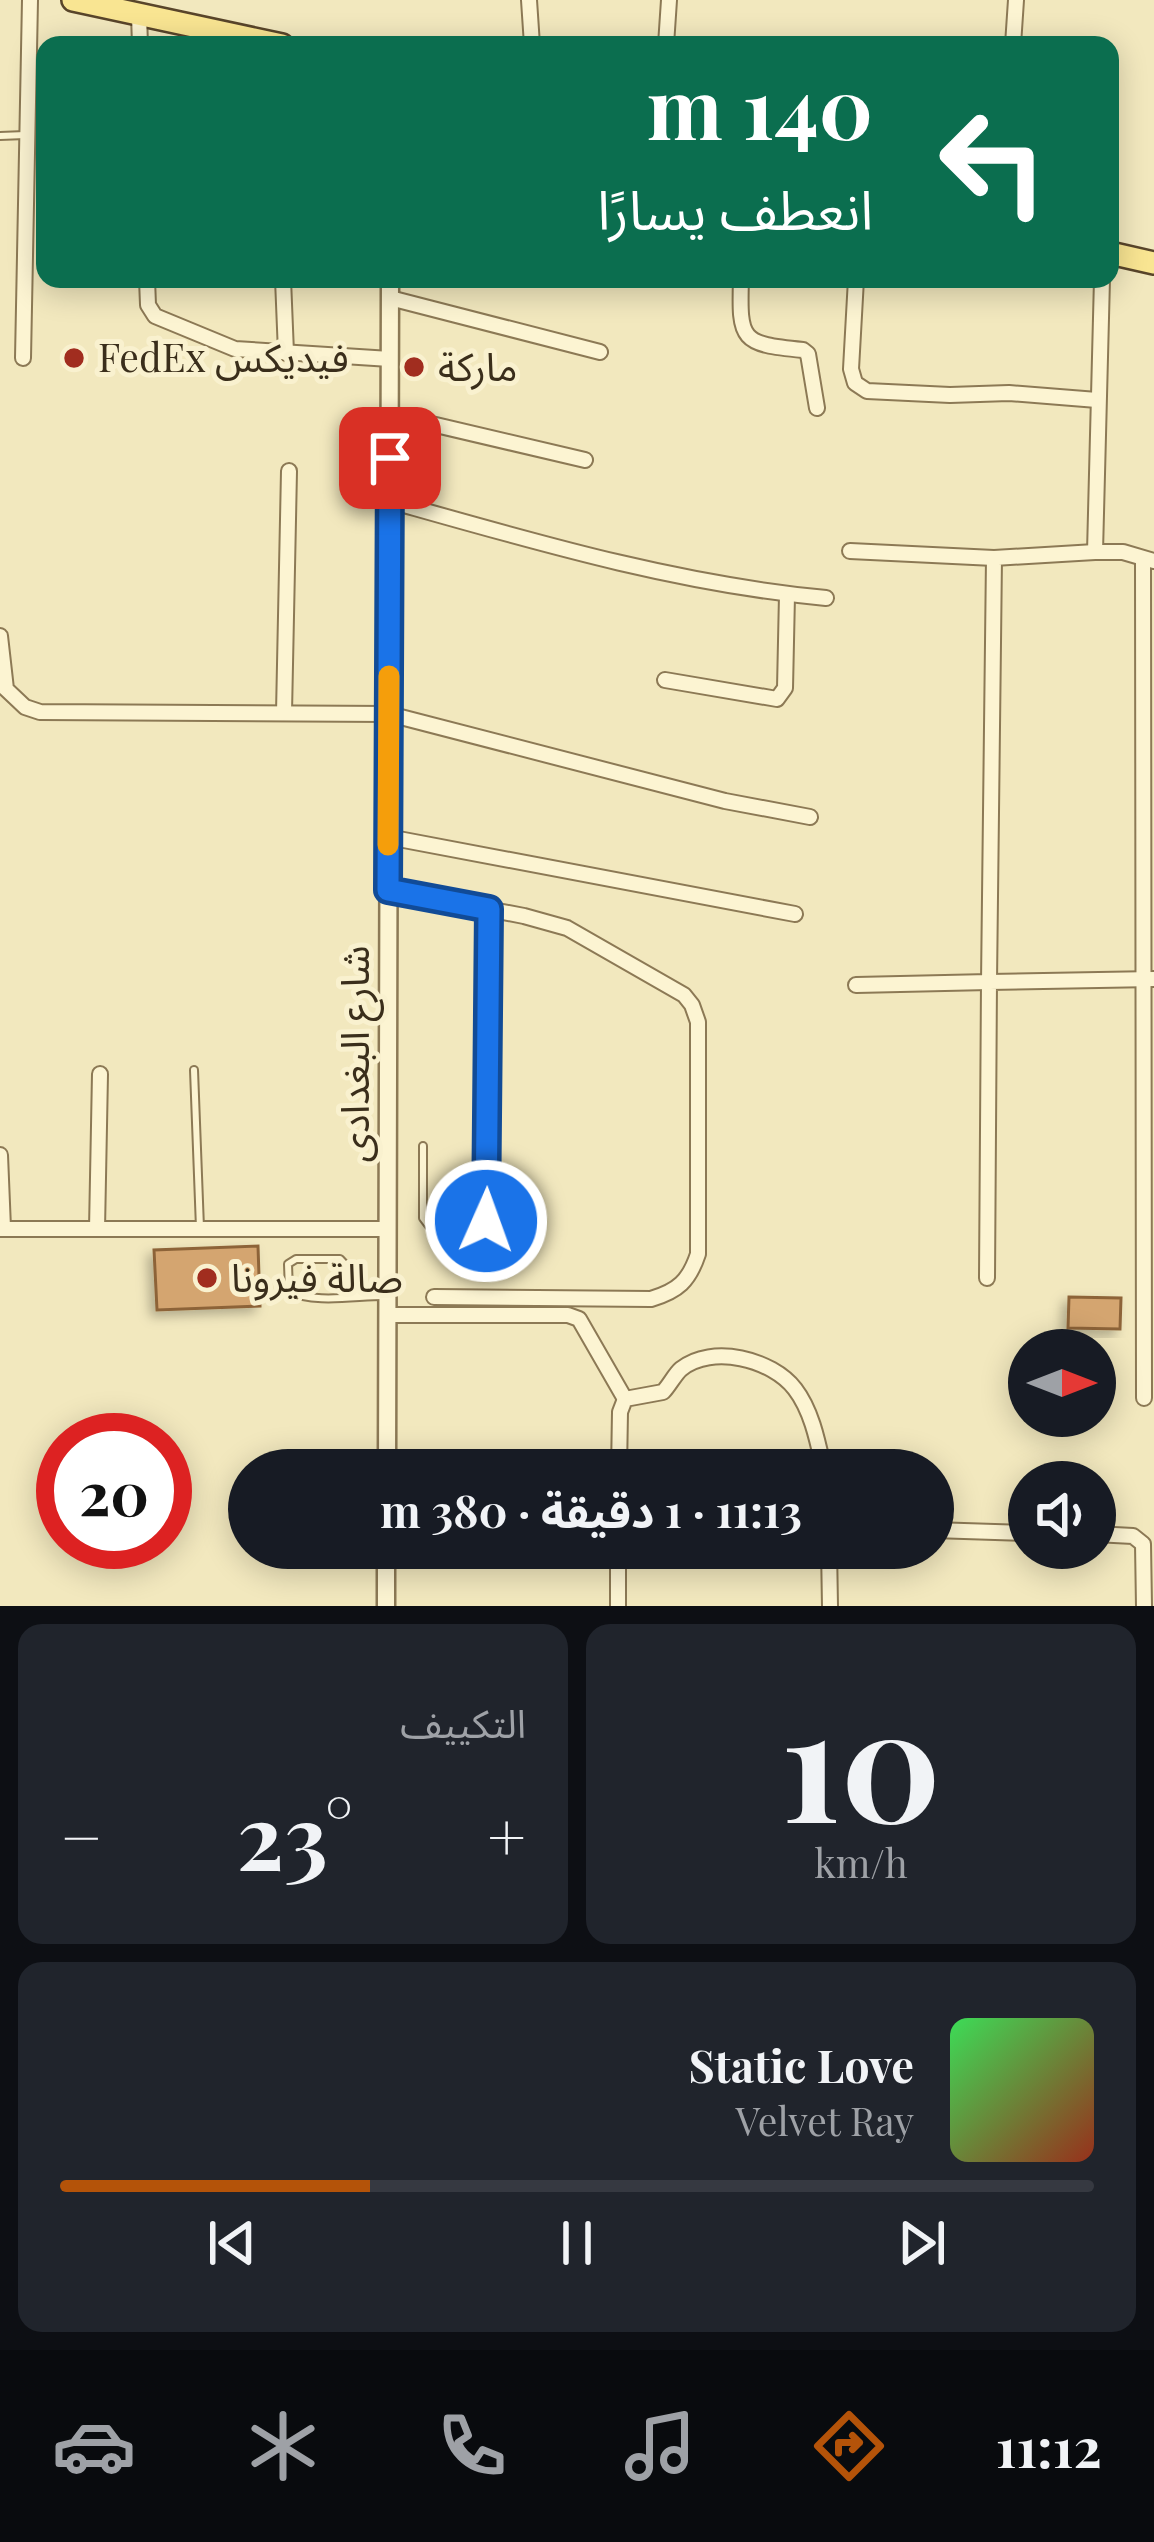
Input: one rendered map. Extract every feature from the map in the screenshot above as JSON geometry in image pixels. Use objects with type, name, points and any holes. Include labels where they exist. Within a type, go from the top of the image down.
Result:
[{"type":"main road","points":[[73,0],[239,36]]},
{"type":"main road","points":[[1119,255],[1154,263]]},
{"type":"street","points":[[23,358],[30,0]]},
{"type":"street","points":[[529,0],[531,36]]},
{"type":"street","points":[[667,36],[669,0]]},
{"type":"street","points":[[1014,36],[1016,0]]},
{"type":"street","points":[[139,15],[140,36]]},
{"type":"street","points":[[147,288],[148,305],[164,322],[235,349],[390,359]]},
{"type":"street","points":[[283,288],[286,353]]},
{"type":"street","points":[[390,288],[600,352]]},
{"type":"street","name":"شارع البغدادى","points":[[387,1449],[390,288]]},
{"type":"street","points":[[741,288],[740,326],[746,337],[757,345],[803,350],[808,355],[817,409]]},
{"type":"street","points":[[856,288],[851,369],[855,383],[867,392],[1009,393],[1096,400]]},
{"type":"street","points":[[1095,552],[1102,288]]},
{"type":"street","points":[[389,414],[585,460]]},
{"type":"street","points":[[284,713],[289,471]]},
{"type":"street","points":[[390,501],[594,559],[695,581],[826,598]]},
{"type":"street","points":[[850,550],[994,558],[1123,552],[1148,560],[1144,1399]]},
{"type":"street","points":[[987,1278],[994,558]]},
{"type":"street","points":[[665,680],[777,699],[785,688],[787,595]]},
{"type":"street","points":[[0,636],[6,689],[25,707],[40,712],[388,714],[725,802],[810,817]]},
{"type":"street","points":[[388,837],[795,914]]},
{"type":"street","points":[[388,890],[567,928],[656,977],[692,1005],[698,1022],[698,1254],[686,1282],[651,1299],[434,1297]]},
{"type":"street","points":[[856,985],[1148,979]]},
{"type":"street","points":[[98,1229],[100,1074]]},
{"type":"street","points":[[0,1155],[1,1228],[387,1229]]},
{"type":"street","points":[[387,1305],[579,1319],[625,1399]]},
{"type":"street","points":[[625,1399],[664,1392],[682,1368],[711,1357],[752,1360],[778,1371],[796,1390],[818,1449]]},
{"type":"street","points":[[619,1449],[625,1399]]},
{"type":"street","points":[[954,1531],[1008,1532]]},
{"type":"street","points":[[1116,1535],[1132,1536],[1142,1544],[1144,1606]]},
{"type":"street","points":[[386,1569],[386,1606]]},
{"type":"street","points":[[618,1569],[618,1606]]},
{"type":"street","points":[[830,1569],[830,1606]]},
{"type":"lane","points":[[0,136],[25,135]]},
{"type":"lane","points":[[423,1146],[423,1218],[429,1226],[479,1227],[486,1221],[489,909]]},
{"type":"lane","points":[[194,1070],[200,1229]]},
{"type":"lane","points":[[357,1296],[354,1274],[340,1259],[296,1259],[288,1264],[290,1291],[299,1296],[357,1296],[387,1305]]},
{"type":"building","name":"صالة فيرونا","points":[[258,1246],[260,1306],[157,1310],[154,1250]]},
{"type":"building","points":[[1069,1297],[1121,1298],[1120,1329],[1068,1328]]},
{"type":"slow traffic","points":[[388,845],[389,676]]},
{"type":"place","name":"FedEx فيديكس","points":[[74,358]]},
{"type":"place","name":"ماركة","points":[[414,367]]},
{"type":"place","name":"صالة فيرونا","points":[[207,1278]]},
{"type":"route","points":[[390,458],[388,890],[489,909],[486,1221]]}]
